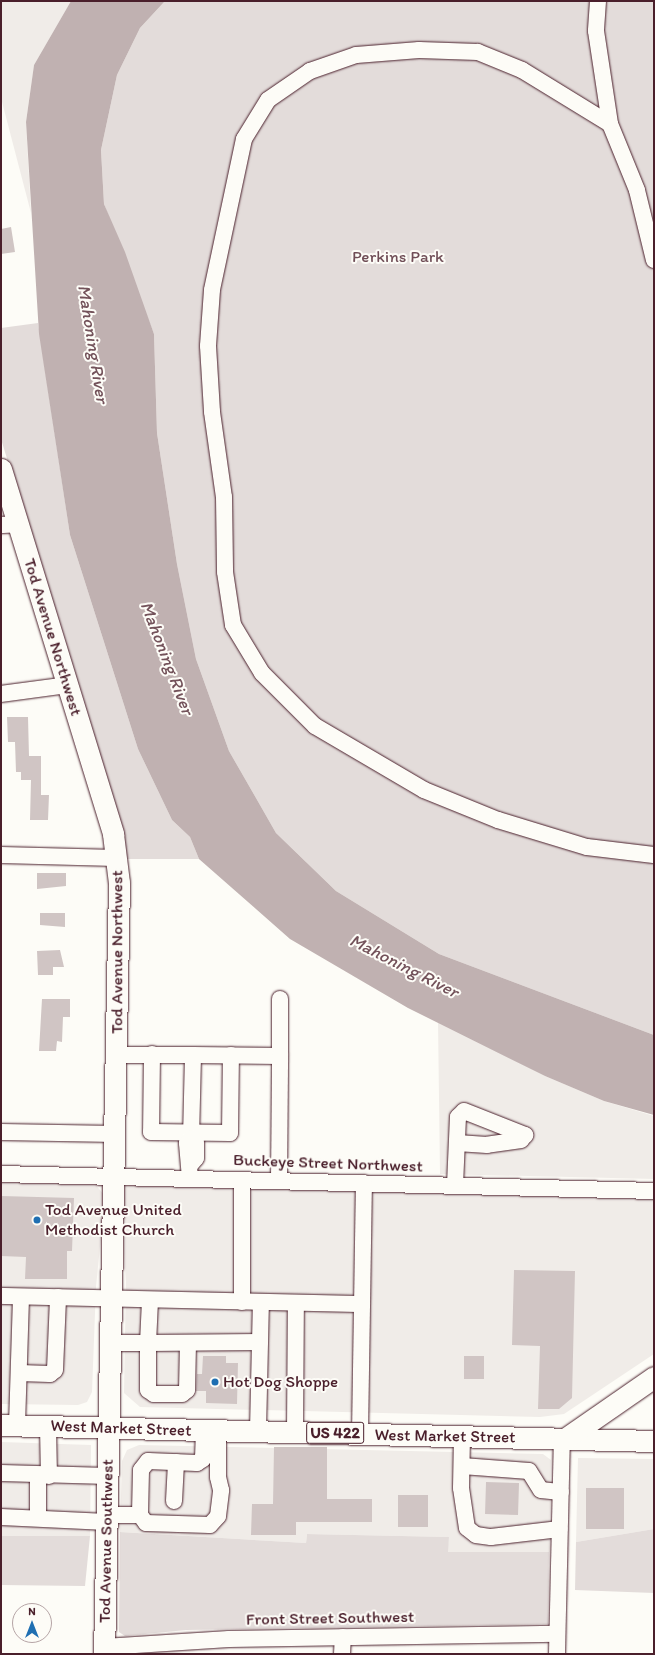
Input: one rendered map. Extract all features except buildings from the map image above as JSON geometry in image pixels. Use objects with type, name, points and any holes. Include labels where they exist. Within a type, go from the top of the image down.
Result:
[{"type":"main road","name":"Tod Avenue Northwest","points":[[1,469],[10,524],[68,685],[113,834],[119,883],[116,1134],[109,1427]]},
{"type":"main road","points":[[562,1440],[654,1378]]},
{"type":"main road","name":"West Market Street","points":[[9,1425],[462,1436],[562,1440]]},
{"type":"main road","name":"Tod Avenue Southwest","points":[[104,1650],[109,1427]]},
{"type":"main road","name":"US 422","points":[[562,1440],[654,1441]]},
{"type":"street","points":[[598,1],[596,31],[610,124],[637,190],[654,260]]},
{"type":"street","points":[[610,124],[522,70],[478,52],[419,50],[356,55],[310,71],[268,100],[244,139],[212,290],[208,346],[212,412],[224,497],[225,572],[233,625],[262,673],[315,726],[424,790],[498,820],[587,847],[654,855]]},
{"type":"street","points":[[1,694],[68,685]]},
{"type":"street","points":[[1,855],[116,858]]},
{"type":"street","points":[[279,1180],[280,999]]},
{"type":"street","points":[[152,1054],[151,1132],[192,1135],[230,1133],[231,1055]]},
{"type":"street","points":[[117,1055],[193,1054],[280,1056]]},
{"type":"street","points":[[190,1171],[196,1158],[196,1143],[192,1135],[193,1054]]},
{"type":"street","points":[[1,1132],[116,1134]]},
{"type":"street","points":[[455,1185],[457,1143]]},
{"type":"street","name":"Buckeye Street Northwest","points":[[1,1174],[115,1177],[190,1171],[242,1180],[654,1191]]},
{"type":"street","points":[[242,1180],[242,1302]]},
{"type":"street","points":[[360,1434],[364,1183]]},
{"type":"street","points":[[1,1296],[361,1304]]},
{"type":"street","points":[[9,1425],[19,1373],[21,1297]]},
{"type":"street","points":[[19,1373],[50,1374],[56,1370],[58,1298]]},
{"type":"street","points":[[150,1300],[148,1390],[154,1394],[182,1394],[187,1390],[188,1342]]},
{"type":"street","points":[[258,1431],[260,1302]]},
{"type":"street","points":[[295,1432],[296,1303]]},
{"type":"street","points":[[111,1343],[260,1342]]},
{"type":"street","points":[[38,1518],[48,1426]]},
{"type":"street","points":[[211,1430],[221,1490],[218,1516],[210,1525],[146,1523],[140,1515],[141,1470],[148,1461],[197,1463],[203,1459],[211,1430]]},
{"type":"street","points":[[462,1436],[462,1511],[467,1528],[476,1535],[514,1536],[560,1528]]},
{"type":"street","points":[[557,1654],[562,1492],[562,1440]]},
{"type":"street","points":[[176,1462],[168,1468],[152,1469],[149,1473],[147,1512],[153,1516],[208,1517],[213,1510],[218,1477]]},
{"type":"street","points":[[174,1500],[176,1462]]},
{"type":"street","points":[[462,1466],[492,1467],[529,1471],[541,1490],[562,1492]]},
{"type":"street","points":[[1,1473],[43,1476],[108,1476]]},
{"type":"street","points":[[1,1517],[107,1518],[140,1515]]},
{"type":"street","name":"Front Street Southwest","points":[[104,1650],[343,1637],[557,1634]]},
{"type":"street","points":[[342,1654],[343,1637]]},
{"type":"shaded area","points":[[1,1],[71,1],[34,65],[26,122],[31,213],[1,98]]},
{"type":"shaded area","points":[[438,1022],[545,1076],[604,1101],[654,1116],[654,1179],[440,1174]]},
{"type":"shaded area","points":[[1,1179],[95,1184],[105,1196],[96,1287],[92,1392],[87,1402],[78,1405],[1,1404]]},
{"type":"shaded area","points":[[137,1184],[654,1199],[654,1354],[564,1414],[540,1417],[140,1407],[124,1393],[126,1282],[120,1193],[125,1186]]},
{"type":"shaded area","points":[[1,1442],[91,1445],[90,1536],[1,1536]]},
{"type":"shaded area","points":[[139,1445],[543,1454],[551,1460],[549,1552],[447,1552],[449,1537],[307,1534],[306,1543],[120,1532],[122,1461],[127,1450]]},
{"type":"shaded area","points":[[578,1458],[654,1459],[654,1529],[576,1542]]},
{"type":"green space","name":"Perkins Park","points":[[165,1],[654,1],[654,1035],[439,954],[336,891],[276,833],[229,751],[196,659],[177,564],[157,433],[154,334],[104,204],[101,150],[117,75],[140,28]]},
{"type":"green space","points":[[38,323],[70,535],[138,749],[172,820],[190,837],[199,859],[126,859],[124,839],[1,439],[1,328]]},
{"type":"green space","points":[[654,1529],[654,1593],[575,1590],[576,1542]]},
{"type":"green space","points":[[120,1532],[306,1543],[307,1534],[449,1537],[448,1552],[549,1552],[548,1624],[186,1630],[125,1636],[119,1632]]},
{"type":"green space","points":[[1,1536],[90,1536],[85,1586],[1,1585]]},
{"type":"water","name":"Mahoning River","points":[[71,1],[165,1],[140,28],[117,75],[101,150],[104,204],[125,252],[154,334],[157,433],[177,564],[196,659],[229,751],[276,833],[336,891],[439,954],[654,1035],[654,1115],[604,1101],[545,1076],[408,1008],[290,939],[199,859],[190,837],[172,820],[138,749],[70,535],[39,334],[26,122],[34,65]]},
{"type":"place","name":"Tod Avenue United Methodist Church","points":[[37,1220]]},
{"type":"place","name":"Hot Dog Shoppe","points":[[215,1382]]}]
